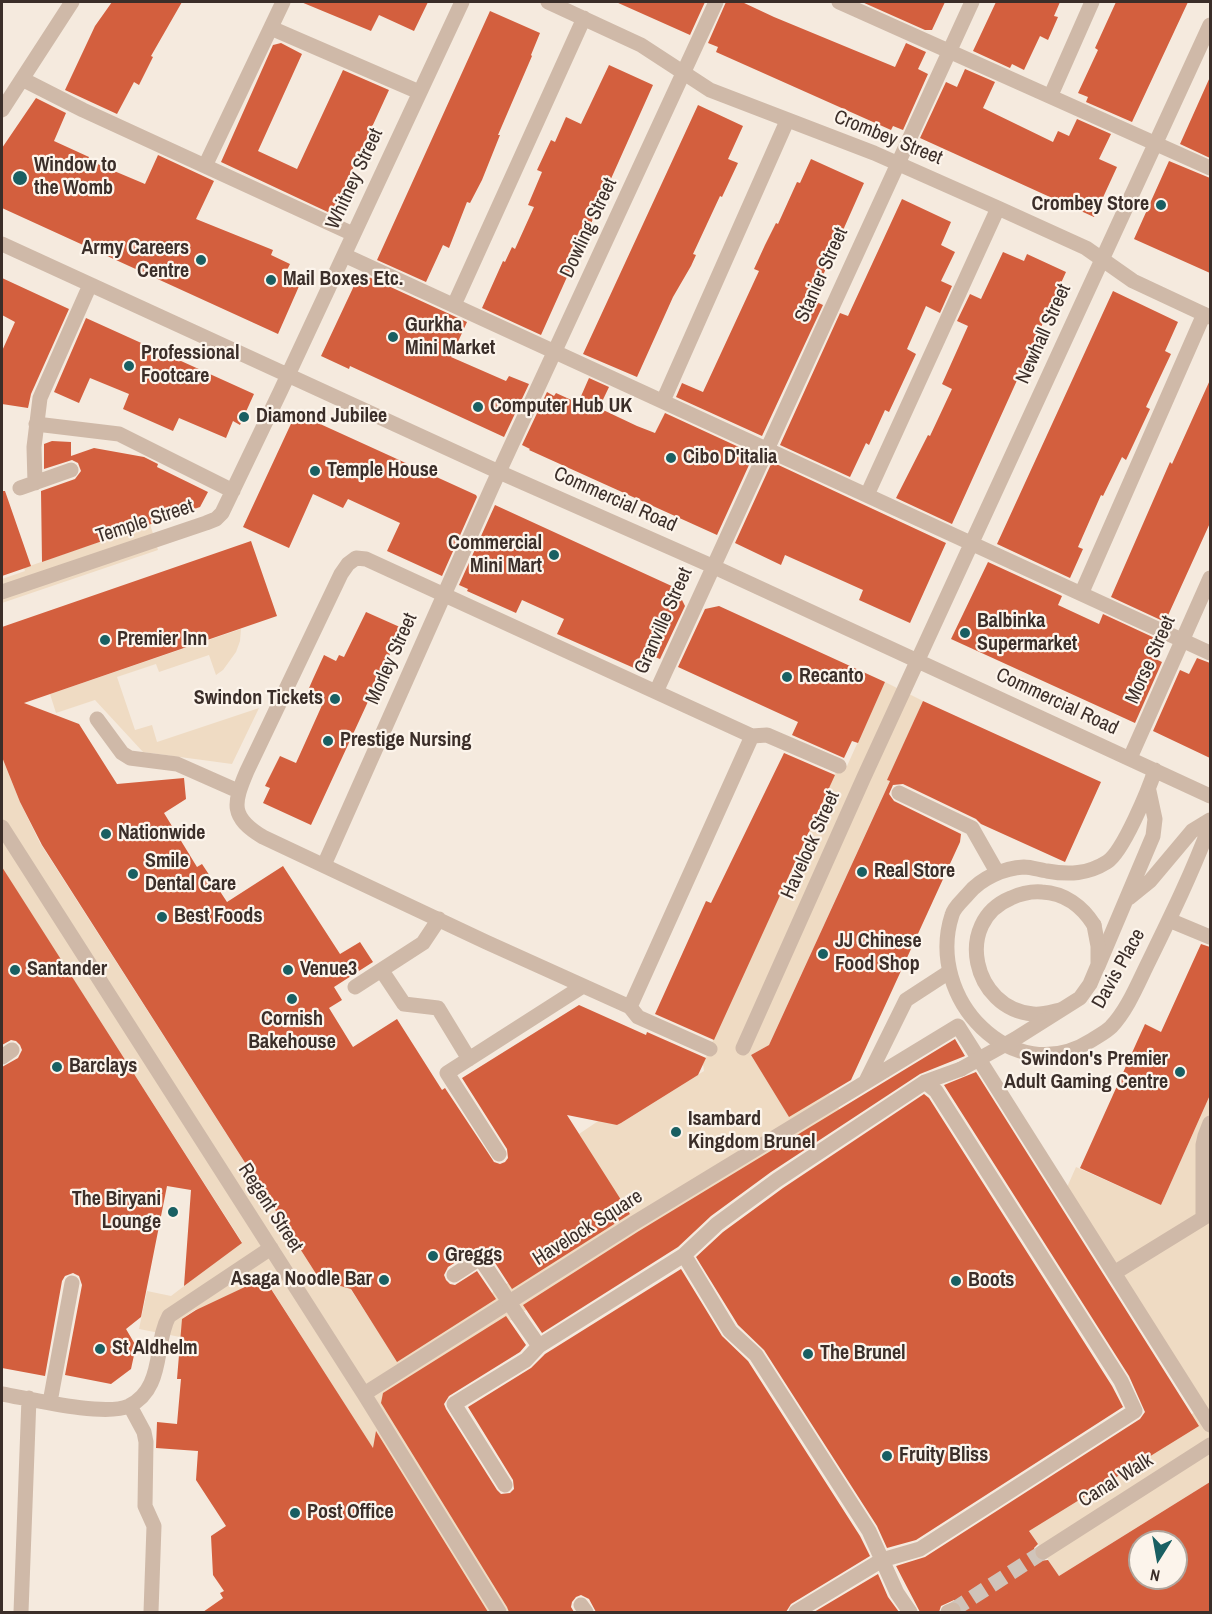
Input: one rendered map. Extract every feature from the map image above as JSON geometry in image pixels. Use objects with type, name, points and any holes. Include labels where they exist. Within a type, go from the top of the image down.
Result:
[{"type":"street","points":[[2,110],[72,2]]},
{"type":"street","points":[[205,166],[283,2]]},
{"type":"street","name":"Whitney Street","points":[[288,375],[462,2]]},
{"type":"street","name":"Crombey Street","points":[[548,2],[642,45],[710,90],[897,162],[1086,248],[1133,281],[1207,316]]},
{"type":"street","name":"Dowling Street","points":[[499,471],[716,2]]},
{"type":"street","points":[[843,2],[1210,168]]},
{"type":"street","name":"Stanier Street","points":[[712,566],[972,2]]},
{"type":"street","points":[[1051,95],[1092,2]]},
{"type":"street","points":[[454,305],[584,18]]},
{"type":"street","name":"Newhall Street","points":[[919,661],[1210,25]]},
{"type":"street","points":[[271,28],[419,92]]},
{"type":"street","points":[[22,79],[82,110],[353,234]]},
{"type":"street","points":[[663,401],[787,121]]},
{"type":"street","points":[[867,495],[998,208]]},
{"type":"street","name":"Commercial Road","points":[[2,244],[712,566],[1210,796]]},
{"type":"street","points":[[344,255],[1082,592],[1210,653]]},
{"type":"street","points":[[35,483],[36,423],[40,398],[90,285]]},
{"type":"street","points":[[1082,592],[1207,316]]},
{"type":"street","name":"Temple Street","points":[[2,592],[216,519],[222,513],[233,491],[288,375]]},
{"type":"street","points":[[36,423],[119,434],[233,491]]},
{"type":"street","points":[[20,488],[71,470]]},
{"type":"street","name":"Morley Street","points":[[324,865],[499,471]]},
{"type":"street","points":[[710,1049],[638,1017],[630,1007],[439,920],[249,829],[236,806],[238,791],[332,590],[348,564],[356,558],[366,559],[444,594],[752,736],[767,735],[839,766]]},
{"type":"street","name":"Granville Street","points":[[656,693],[712,566]]},
{"type":"street","name":"Morse Street","points":[[1130,758],[1210,578]]},
{"type":"street","name":"Havelock Street","points":[[743,1048],[864,777],[919,661]]},
{"type":"street","points":[[97,719],[122,753],[130,758],[177,764],[238,791]]},
{"type":"street","points":[[630,1007],[752,736]]},
{"type":"street","name":"Davis Place","points":[[1155,770],[1149,791],[1128,832],[1109,861],[1081,874],[1057,873],[1025,867],[997,872],[972,890],[952,912],[947,935],[946,958],[952,984],[969,1016],[994,1038],[1020,1051],[1051,1056],[1078,1048],[1110,1028],[1129,1001],[1169,920],[1210,823]]},
{"type":"street","points":[[505,1485],[454,1404],[526,1360],[539,1346],[684,1255],[717,1224],[777,1180],[925,1082],[962,1069],[1015,1040],[1052,1016],[1061,1010],[1070,1004],[1080,998],[1090,984],[1094,974],[1098,965],[1098,946],[1094,925],[1081,909],[1060,895],[1028,891],[1000,903],[981,925],[977,939],[978,969],[985,985],[999,1000],[1016,1010],[1032,1014],[1047,1013],[1055,1011],[1063,1009],[1078,999],[1089,985],[1093,977],[1153,836],[1155,819],[1149,791]]},
{"type":"street","points":[[899,793],[972,828],[997,872]]},
{"type":"street","points":[[1126,899],[1150,881],[1192,831],[1210,823]]},
{"type":"street","name":"Regent Street","points":[[3,835],[364,1394],[499,1612]]},
{"type":"street","points":[[355,987],[423,943],[439,920]]},
{"type":"street","points":[[1169,920],[1210,937]]},
{"type":"street","points":[[382,971],[404,1004],[438,1008],[470,1059]]},
{"type":"street","points":[[866,1082],[906,1000],[949,972]]},
{"type":"street","points":[[499,1154],[447,1073],[583,986]]},
{"type":"street","name":"Havelock Square","points":[[364,1394],[634,1223],[958,1026],[1114,1273]]},
{"type":"street","points":[[796,1612],[882,1560],[920,1549],[1135,1411],[1121,1381],[936,1091],[925,1082]]},
{"type":"street","points":[[1210,1123],[1203,1145],[1207,1216],[1114,1273],[1210,1425]]},
{"type":"street","points":[[2,1394],[105,1409],[130,1406],[139,1400],[151,1383],[167,1320],[174,1312],[270,1248]]},
{"type":"street","points":[[684,1255],[730,1331],[756,1355],[869,1531],[897,1593],[910,1612]]},
{"type":"street","points":[[454,1275],[480,1258],[539,1346]]},
{"type":"street","points":[[50,1402],[72,1283]]},
{"type":"street","points":[[21,1612],[29,1398]]},
{"type":"street","points":[[130,1406],[144,1432],[146,1442],[144,1497],[145,1506],[154,1526],[151,1612]]},
{"type":"street","name":"Canal Walk","points":[[1043,1552],[1210,1445]]},
{"type":"shaded area","points":[[150,524],[158,550],[2,603],[2,579],[25,571],[24,568]]},
{"type":"shaded area","points":[[241,629],[236,652],[223,670],[216,675],[209,655],[159,672],[156,664],[117,677],[135,730],[152,725],[157,742],[259,708],[232,764],[143,752],[95,700],[56,713],[50,694]]},
{"type":"shaded area","points":[[885,682],[923,701],[888,780],[890,781],[769,1045],[751,1055],[787,1113],[827,1089],[844,1117],[534,1305],[414,1381],[494,1551],[534,1612],[475,1612],[267,1282],[260,1280],[256,1282],[209,1316],[205,1310],[196,1309],[183,1318],[182,1327],[186,1333],[180,1337],[139,1329],[147,1291],[171,1296],[242,1242],[4,871],[2,872],[2,757],[40,843],[320,1280],[336,1285],[350,1276],[351,1290],[393,1354],[626,1210],[579,1134],[607,1115],[617,1125],[621,1123],[704,1071],[703,1064],[714,1038],[840,763],[847,766]]},
{"type":"shaded area","points":[[3,731],[7,743],[2,757],[2,732]]},
{"type":"shaded area","points":[[1210,1095],[1210,1482],[1133,1530],[1128,1530],[1128,1533],[1059,1576],[1022,1520],[1195,1412],[1064,1194],[1076,1167],[1161,1205]]},
{"type":"building","points":[[112,2],[182,2],[151,56],[153,57],[139,85],[134,82],[117,114],[65,90],[95,26]]},
{"type":"building","points":[[301,2],[428,2],[414,31],[379,15],[371,31]]},
{"type":"building","points":[[616,2],[705,2],[690,35]]},
{"type":"building","points":[[726,2],[742,2],[895,67],[906,43],[926,52],[918,69],[928,74],[903,130],[893,126],[891,130],[716,52],[718,47],[708,43]]},
{"type":"building","points":[[862,2],[945,2],[932,30],[925,30]]},
{"type":"building","points":[[996,2],[1060,2],[1054,16],[1058,17],[1048,40],[1040,36],[1024,70],[1012,64],[1010,68],[973,51]]},
{"type":"building","points":[[1116,2],[1188,2],[1132,122],[1086,102],[1088,97],[1078,93],[1098,50],[1095,48]]},
{"type":"building","points":[[490,11],[540,33],[482,180],[470,203],[467,202],[449,248],[443,245],[426,282],[377,260]]},
{"type":"building","points":[[281,43],[302,54],[258,151],[297,169],[343,70],[389,90],[332,214],[221,162],[273,45]]},
{"type":"building","points":[[609,65],[653,85],[541,335],[482,308],[503,261],[505,262],[512,247],[515,249],[534,207],[528,205],[542,172],[537,170],[551,140],[555,142],[566,117],[581,124]]},
{"type":"building","points":[[965,69],[995,82],[983,108],[1053,142],[1058,131],[1069,136],[1077,119],[1111,134],[1099,159],[1117,167],[1094,217],[920,138],[946,82],[957,87]]},
{"type":"building","points":[[1210,77],[1210,158],[1180,144]]},
{"type":"building","points":[[36,98],[66,113],[54,141],[89,157],[88,160],[145,184],[158,155],[214,181],[196,219],[273,250],[271,255],[290,264],[284,276],[300,284],[278,334],[2,208],[2,148]]},
{"type":"building","points":[[698,105],[743,126],[728,159],[738,163],[722,197],[720,196],[693,254],[696,255],[691,266],[673,297],[637,377],[583,354]]},
{"type":"building","points":[[811,159],[864,183],[812,300],[823,305],[762,436],[676,397],[682,383],[703,392],[759,271],[754,269],[765,245]]},
{"type":"building","points":[[1169,161],[1210,178],[1210,273],[1134,239]]},
{"type":"building","points":[[902,199],[951,222],[941,245],[955,252],[941,281],[952,286],[940,313],[926,306],[907,349],[916,354],[889,412],[885,410],[869,445],[866,443],[850,477],[780,445],[840,313],[848,316]]},
{"type":"building","points":[[1003,252],[1024,261],[1027,254],[1066,272],[952,524],[896,498],[928,435],[930,436],[952,389],[942,384],[968,326],[957,321],[970,294],[981,299]]},
{"type":"building","points":[[360,273],[467,322],[451,357],[506,381],[509,376],[529,384],[504,437],[350,366],[349,369],[321,356]]},
{"type":"building","points":[[2,278],[69,309],[31,394],[28,408],[2,404],[2,351],[15,322],[2,315]]},
{"type":"building","points":[[1113,291],[1178,322],[1165,351],[1171,354],[1146,407],[1150,409],[1126,460],[1122,457],[1103,496],[1101,495],[1078,547],[1083,549],[1070,578],[997,544]]},
{"type":"building","points":[[86,318],[254,394],[240,425],[233,421],[226,438],[179,418],[173,431],[123,409],[129,394],[90,378],[79,403],[54,392]]},
{"type":"building","points":[[589,378],[609,387],[599,408],[637,426],[655,433],[665,413],[754,454],[717,535],[522,445],[547,392],[554,396],[556,393],[578,403]]},
{"type":"building","points":[[1210,380],[1210,523],[1165,622],[1111,597],[1170,462],[1172,464]]},
{"type":"building","points":[[296,413],[476,495],[442,576],[387,551],[400,523],[348,499],[343,508],[313,494],[289,548],[243,527]]},
{"type":"building","points":[[52,441],[71,442],[71,456],[94,448],[144,457],[158,464],[157,467],[208,492],[200,507],[42,562],[41,491],[75,479],[81,471],[78,463],[72,460],[44,469],[44,444]]},
{"type":"building","points":[[772,462],[946,543],[910,623],[859,600],[863,590],[785,555],[781,565],[735,543]]},
{"type":"building","points":[[2,491],[5,491],[31,566],[2,576]]},
{"type":"building","points":[[495,505],[676,588],[685,606],[660,659],[650,655],[643,672],[557,634],[564,619],[522,600],[516,613],[467,591],[468,589],[459,585]]},
{"type":"building","points":[[251,541],[277,616],[24,703],[79,724],[117,784],[184,778],[186,799],[164,813],[197,867],[202,864],[227,902],[283,866],[340,954],[360,942],[373,962],[334,987],[342,1000],[329,1008],[353,1047],[397,1019],[442,1090],[445,1088],[494,1162],[500,1164],[505,1162],[508,1158],[507,1149],[462,1078],[579,1005],[646,1035],[647,1032],[706,1058],[698,1075],[617,1125],[567,1115],[630,1214],[512,1289],[488,1252],[480,1248],[448,1267],[444,1275],[450,1284],[455,1285],[477,1271],[496,1299],[397,1362],[351,1289],[320,1280],[42,845],[20,802],[2,757],[2,627]]},
{"type":"building","points":[[988,562],[1062,596],[1058,605],[1099,624],[1103,614],[1157,639],[1149,656],[1162,662],[1135,723],[951,639]]},
{"type":"building","points":[[719,606],[885,682],[858,743],[852,741],[844,758],[792,735],[798,722],[678,667],[705,609]]},
{"type":"building","points":[[366,612],[402,628],[311,825],[263,803],[270,788],[265,786],[280,756],[296,763],[323,703],[306,695],[324,655],[336,661],[339,655],[344,657]]},
{"type":"building","points":[[1197,658],[1210,663],[1210,758],[1153,731],[1180,670],[1189,674]]},
{"type":"building","points":[[923,701],[1101,782],[1065,862],[981,824],[976,819],[903,784],[893,785],[889,794],[894,801],[961,834],[960,842],[851,1080],[789,1117],[751,1055],[769,1045],[890,781],[887,780]]},
{"type":"building","points":[[784,753],[835,775],[714,1040],[655,1014],[706,901],[711,903]]},
{"type":"building","points":[[2,867],[242,1243],[184,1286],[191,1190],[167,1186],[141,1317],[126,1329],[136,1346],[131,1369],[111,1384],[65,1375],[82,1285],[79,1276],[73,1273],[65,1276],[62,1281],[45,1376],[2,1368],[2,1067],[18,1058],[22,1050],[16,1041],[11,1040],[2,1045]]},
{"type":"building","points":[[1201,944],[1210,947],[1210,1095],[1161,1205],[1080,1168],[1145,1024],[1161,1032]]},
{"type":"building","points":[[955,1039],[965,1056],[920,1074],[771,1172],[711,1216],[678,1247],[542,1333],[523,1305],[639,1231]]},
{"type":"building","points":[[976,1072],[1199,1426],[1029,1531],[1038,1544],[1034,1548],[1035,1557],[1039,1561],[1048,1560],[1059,1576],[1128,1533],[1128,1590],[1188,1590],[1188,1530],[1133,1530],[1210,1482],[1210,1612],[962,1612],[962,1606],[954,1600],[941,1606],[939,1612],[920,1612],[896,1566],[925,1557],[1140,1419],[1145,1412],[1129,1376],[944,1085]]},
{"type":"building","points":[[924,1094],[929,1098],[1112,1386],[1123,1407],[916,1540],[887,1548],[877,1526],[764,1350],[738,1325],[696,1257],[723,1232],[783,1188]]},
{"type":"building","points":[[681,1269],[722,1336],[748,1361],[860,1536],[870,1556],[791,1604],[786,1612],[596,1612],[589,1599],[581,1595],[572,1602],[571,1607],[574,1612],[509,1612],[381,1403],[383,1393],[506,1316],[526,1345],[520,1352],[449,1396],[444,1404],[497,1490],[501,1494],[510,1493],[514,1489],[513,1480],[468,1407],[531,1368],[545,1354]]},
{"type":"building","points":[[264,1278],[373,1448],[376,1431],[488,1612],[203,1612],[223,1598],[220,1593],[224,1591],[213,1575],[211,1536],[226,1526],[196,1480],[198,1451],[156,1448],[157,1422],[177,1424],[181,1379],[177,1379],[182,1319]]},
{"type":"building","points":[[878,1574],[888,1597],[899,1612],[814,1612]]},
{"type":"tunnel","points":[[953,1610],[1043,1552]]},
{"type":"place","name":"Window to the Womb","points":[[20,178]]},
{"type":"place","name":"Crombey Store","points":[[1161,205]]},
{"type":"place","name":"Army Careers Centre","points":[[201,260]]},
{"type":"place","name":"Mail Boxes Etc.","points":[[271,280]]},
{"type":"place","name":"Gurkha Mini Market","points":[[393,337]]},
{"type":"place","name":"Professional Footcare","points":[[129,366]]},
{"type":"place","name":"Computer Hub UK","points":[[478,407]]},
{"type":"place","name":"Diamond Jubilee","points":[[244,417]]},
{"type":"place","name":"Cibo D'italia","points":[[671,458]]},
{"type":"place","name":"Temple House","points":[[315,471]]},
{"type":"place","name":"Commercial Mini Mart","points":[[554,555]]},
{"type":"place","name":"Balbinka Supermarket","points":[[965,633]]},
{"type":"place","name":"Premier Inn","points":[[105,640]]},
{"type":"place","name":"Recanto","points":[[787,677]]},
{"type":"place","name":"Swindon Tickets","points":[[335,699]]},
{"type":"place","name":"Prestige Nursing","points":[[328,741]]},
{"type":"place","name":"Nationwide","points":[[106,834]]},
{"type":"place","name":"Real Store","points":[[862,872]]},
{"type":"place","name":"Smile Dental Care","points":[[133,874]]},
{"type":"place","name":"Best Foods","points":[[162,917]]},
{"type":"place","name":"JJ Chinese Food Shop","points":[[823,954]]},
{"type":"place","name":"Santander","points":[[15,970]]},
{"type":"place","name":"Venue3","points":[[288,970]]},
{"type":"place","name":"Cornish Bakehouse","points":[[292,999]]},
{"type":"place","name":"Barclays","points":[[57,1067]]},
{"type":"place","name":"Swindon's Premier Adult Gaming Centre","points":[[1180,1072]]},
{"type":"place","name":"Isambard Kingdom Brunel","points":[[676,1132]]},
{"type":"place","name":"The Biryani Lounge","points":[[173,1212]]},
{"type":"place","name":"Greggs","points":[[433,1256]]},
{"type":"place","name":"Asaga Noodle Bar","points":[[384,1280]]},
{"type":"place","name":"Boots","points":[[956,1281]]},
{"type":"place","name":"St Aldhelm","points":[[100,1349]]},
{"type":"place","name":"The Brunel","points":[[808,1354]]},
{"type":"place","name":"Fruity Bliss","points":[[887,1456]]},
{"type":"place","name":"Post Office","points":[[295,1513]]}]
